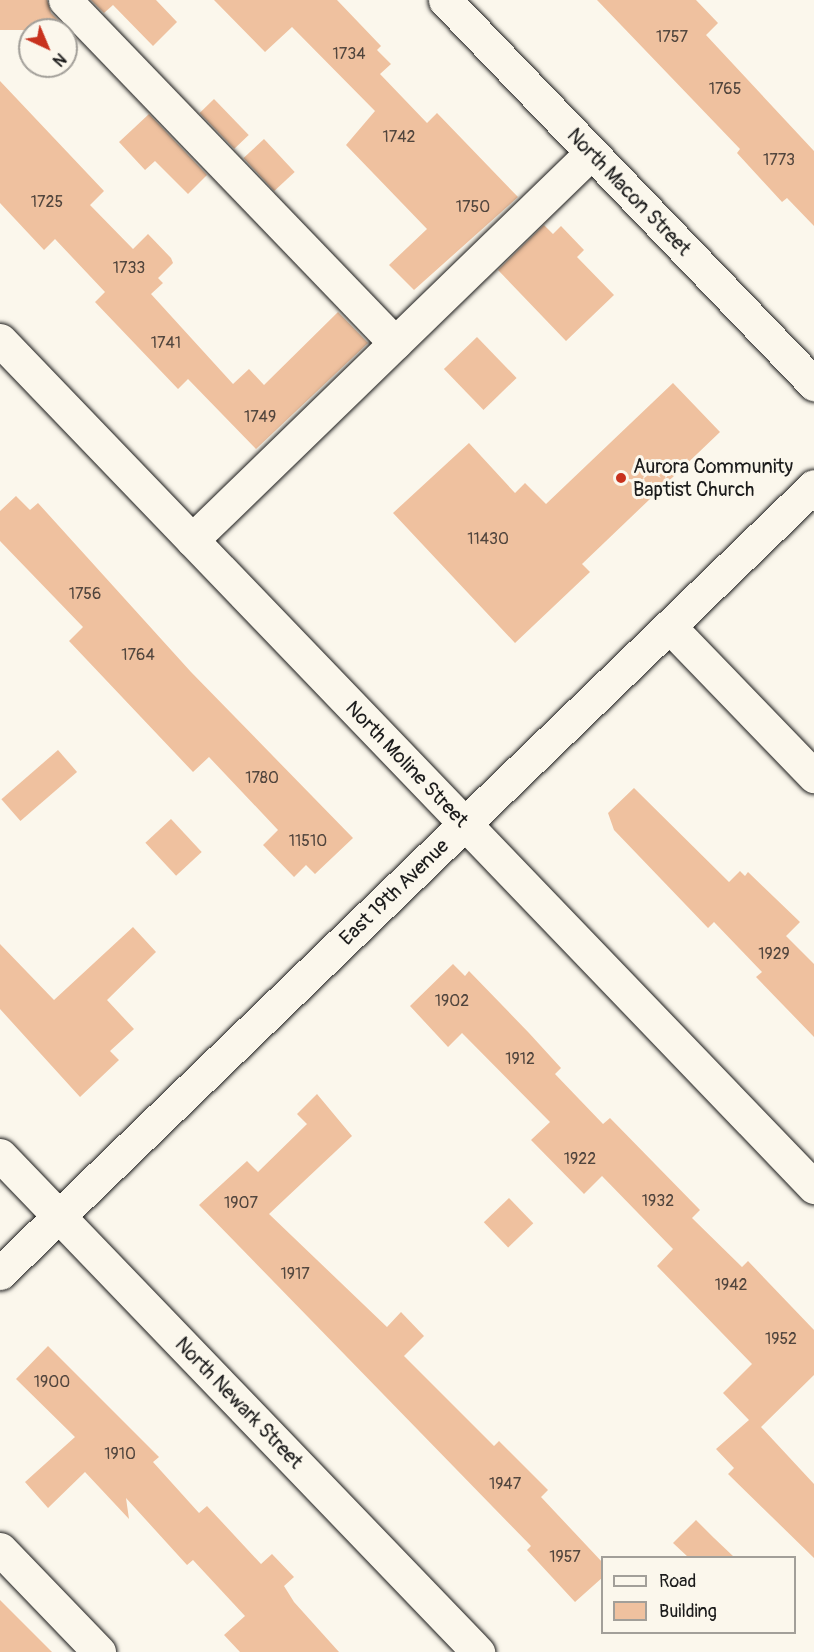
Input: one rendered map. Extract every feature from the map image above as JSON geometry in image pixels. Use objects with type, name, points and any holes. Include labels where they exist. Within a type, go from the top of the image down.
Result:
[{"type":"street","points":[[64,0],[395,343]]},
{"type":"street","name":"North Macon Street","points":[[445,0],[814,384]]},
{"type":"street","points":[[192,540],[591,153]]},
{"type":"street","name":"North Moline Street","points":[[0,340],[814,1187]]},
{"type":"street","name":"East 19th Avenue","points":[[0,1273],[814,486]]},
{"type":"street","points":[[669,626],[814,776]]},
{"type":"street","name":"North Newark Street","points":[[0,1155],[478,1652]]},
{"type":"street","points":[[0,1549],[99,1652]]},
{"type":"building","points":[[0,0],[47,0],[51,13],[56,18],[18,18],[18,30],[0,30]]},
{"type":"building","points":[[91,0],[156,0],[177,22],[153,46],[113,5],[104,13]]},
{"type":"building","points":[[214,0],[337,0],[381,46],[377,50],[391,64],[380,74],[427,123],[437,113],[518,197],[414,290],[389,265],[427,229],[346,145],[375,111],[292,27],[265,52]]},
{"type":"building","points":[[597,0],[696,0],[718,23],[706,35],[814,151],[814,226],[787,198],[782,202],[737,153],[740,149]]},
{"type":"building","points":[[0,81],[104,191],[90,205],[133,249],[148,234],[171,258],[173,263],[158,278],[163,283],[151,294],[233,384],[249,369],[264,385],[338,312],[368,343],[256,449],[188,379],[178,389],[95,302],[105,292],[55,239],[44,250],[0,203]]},
{"type":"building","points":[[214,99],[249,135],[234,149],[200,113]]},
{"type":"building","points":[[149,114],[207,175],[188,194],[155,161],[145,170],[119,142]]},
{"type":"building","points":[[264,139],[295,172],[274,191],[244,158]]},
{"type":"building","points":[[544,225],[553,234],[561,226],[584,250],[577,257],[614,295],[566,341],[498,270]]},
{"type":"building","points":[[477,337],[517,378],[484,410],[444,369]]},
{"type":"building","points":[[673,383],[720,432],[582,564],[590,572],[515,643],[393,513],[469,443],[515,493],[525,483],[546,504]]},
{"type":"building","points":[[16,496],[30,510],[38,503],[191,672],[353,838],[315,874],[306,865],[294,877],[263,845],[278,830],[209,757],[193,772],[69,641],[83,627],[0,541],[0,511]]},
{"type":"building","points":[[58,750],[77,772],[20,821],[1,799]]},
{"type":"building","points":[[634,788],[729,882],[740,871],[745,876],[748,872],[800,922],[786,936],[814,964],[814,1037],[756,977],[762,972],[714,922],[708,928],[614,830],[608,813]]},
{"type":"building","points":[[171,819],[202,852],[176,876],[145,843]]},
{"type":"building","points":[[133,927],[156,952],[107,1000],[134,1029],[110,1051],[119,1060],[80,1097],[0,1009],[0,944],[54,1000]]},
{"type":"building","points":[[453,964],[465,976],[469,971],[529,1033],[561,1068],[555,1074],[603,1124],[610,1118],[700,1210],[692,1218],[742,1267],[748,1261],[814,1330],[814,1375],[761,1427],[814,1484],[814,1558],[728,1474],[734,1468],[716,1449],[749,1420],[723,1393],[752,1364],[657,1266],[673,1249],[602,1176],[584,1194],[531,1140],[550,1122],[462,1033],[448,1047],[410,1006]]},
{"type":"building","points":[[317,1094],[352,1136],[269,1214],[387,1327],[401,1312],[424,1336],[404,1356],[494,1446],[499,1441],[548,1490],[541,1497],[601,1561],[601,1579],[575,1602],[527,1550],[531,1546],[199,1205],[247,1161],[258,1172],[307,1124],[297,1114]]},
{"type":"building","points":[[509,1198],[533,1223],[508,1247],[484,1222]]},
{"type":"building","points":[[48,1346],[159,1457],[153,1462],[199,1513],[207,1506],[261,1564],[272,1554],[294,1577],[284,1586],[294,1602],[339,1652],[240,1652],[224,1635],[245,1616],[193,1560],[187,1565],[126,1498],[129,1519],[85,1472],[48,1508],[25,1482],[75,1437],[16,1379]]},
{"type":"building","points":[[696,1520],[733,1556],[687,1556],[673,1543]]},
{"type":"building","points":[[0,1600],[52,1652],[0,1652]]},
{"type":"place","name":"Aurora Community Baptist Church","points":[[621,478]]}]
